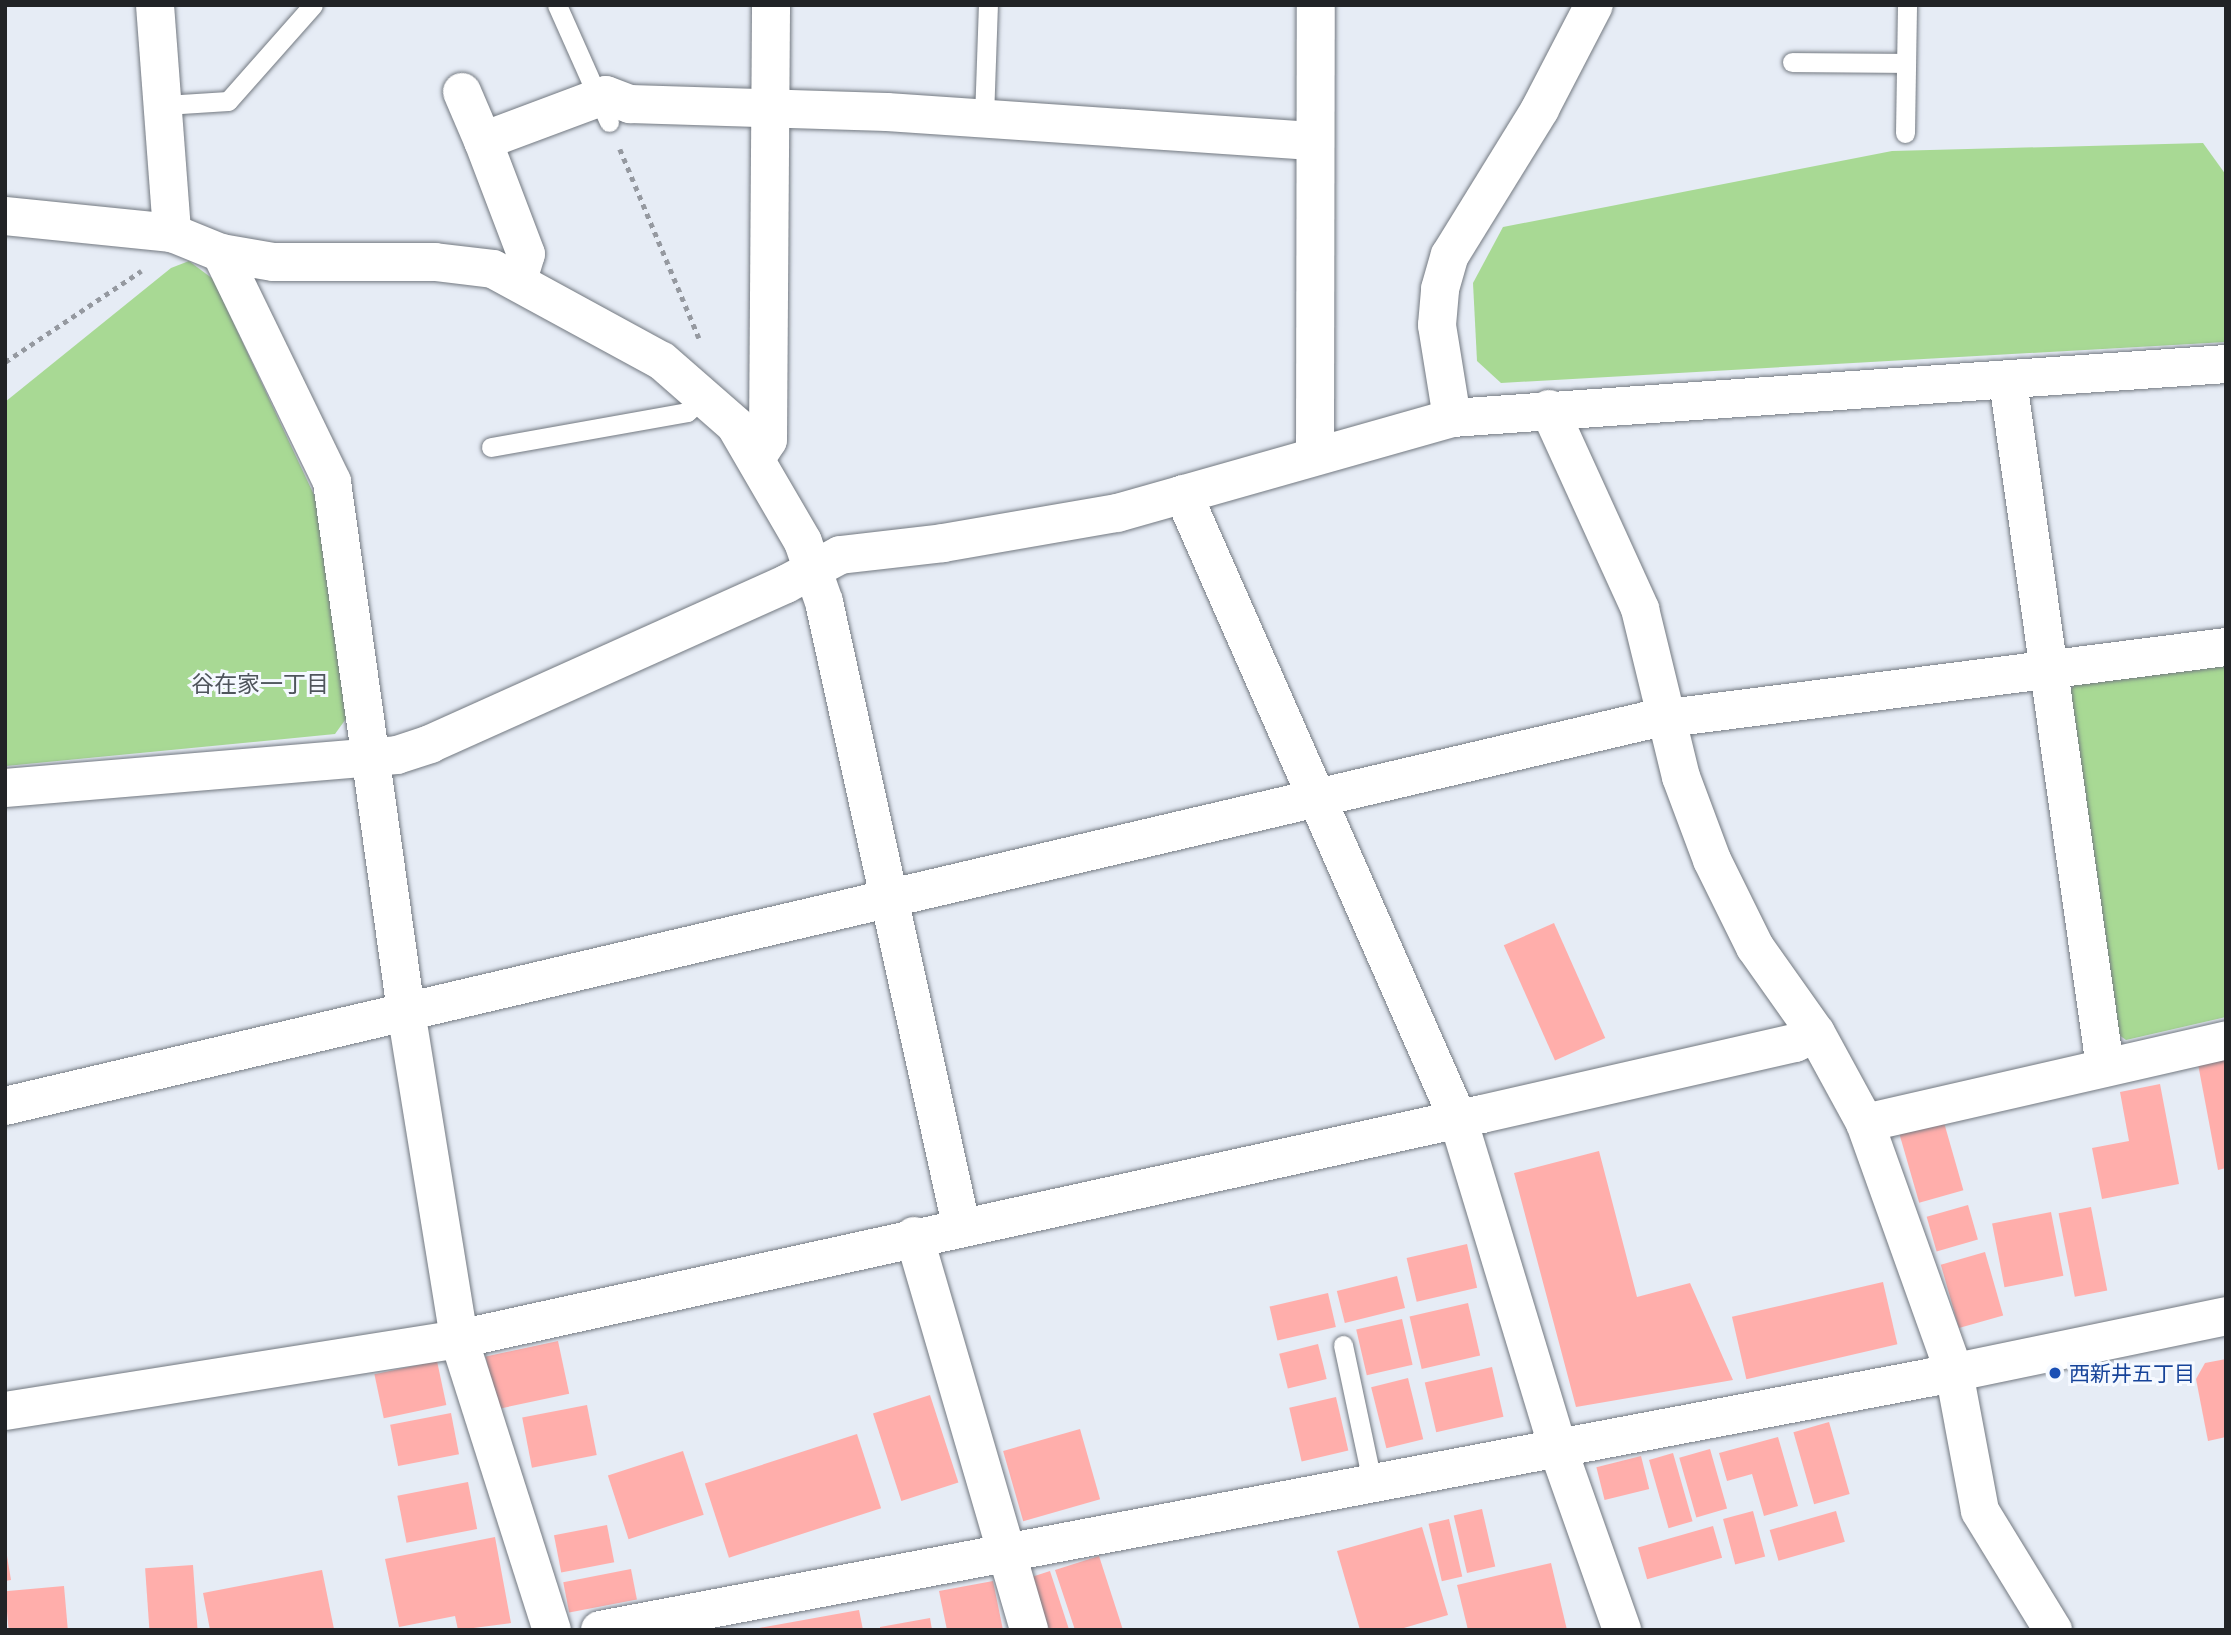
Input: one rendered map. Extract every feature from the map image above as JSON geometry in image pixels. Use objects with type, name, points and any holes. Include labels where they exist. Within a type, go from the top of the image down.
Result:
[{"type":"street","points":[[155,5],[165,105],[165,232]]},
{"type":"street","points":[[757,457],[768,440],[771,5]]},
{"type":"street","points":[[1315,453],[1312,141],[1316,5]]},
{"type":"street","points":[[1452,418],[1437,325],[1440,289],[1450,255],[1540,109],[1594,5]]},
{"type":"street","points":[[463,92],[526,254],[518,280]]},
{"type":"street","points":[[483,141],[602,109],[606,95],[630,104],[984,118],[1312,141]]},
{"type":"street","points":[[5,216],[165,232],[221,253],[273,262],[435,262],[493,269],[518,280],[662,361],[735,425],[757,457],[813,569],[824,602],[886,897],[961,1225]]},
{"type":"street","points":[[221,253],[332,482],[407,1011],[459,1339],[552,1630]]},
{"type":"street","points":[[5,788],[372,759],[430,744],[840,555],[943,543],[1090,517],[1183,494],[1315,453],[1452,418],[1549,409],[2008,381],[2226,364]]},
{"type":"street","points":[[2008,381],[2105,1067]]},
{"type":"street","points":[[1549,409],[1640,609],[1681,777],[1712,860],[1755,947],[1816,1033],[1865,1123],[1954,1372],[1980,1511],[2053,1630]]},
{"type":"street","points":[[1183,494],[1458,1119],[1558,1449],[1622,1630]]},
{"type":"street","points":[[5,1106],[1316,796],[1668,716],[2226,647]]},
{"type":"street","points":[[5,1411],[459,1339],[961,1225],[1458,1119],[1795,1043],[1816,1033]]},
{"type":"street","points":[[1865,1123],[2226,1040]]},
{"type":"street","points":[[914,1236],[1029,1630]]},
{"type":"street","points":[[600,1630],[1005,1555],[1372,1482],[1558,1449],[2226,1316]]},
{"type":"lane","points":[[165,105],[228,100],[313,5]]},
{"type":"lane","points":[[557,5],[602,109]]},
{"type":"lane","points":[[984,118],[988,5]]},
{"type":"lane","points":[[1905,133],[1907,5]]},
{"type":"lane","points":[[1792,62],[1905,63]]},
{"type":"lane","points":[[491,447],[687,412],[704,397]]},
{"type":"lane","points":[[1343,1345],[1372,1482]]},
{"type":"path","points":[[602,109],[700,341]]},
{"type":"path","points":[[5,362],[154,263],[165,232]]},
{"type":"green space","points":[[2203,143],[2226,175],[2226,342],[1501,383],[1477,361],[1473,283],[1503,227],[1892,151]]},
{"type":"green space","points":[[189,261],[213,279],[315,497],[348,716],[335,734],[6,766],[5,402],[171,268]]},
{"type":"green space","points":[[2226,664],[2226,1017],[2126,1040],[2112,1030],[2064,698],[2078,680]]},
{"type":"building","points":[[1554,923],[1605,1038],[1555,1060],[1504,945]]},
{"type":"building","points":[[2226,1059],[2226,1168],[2218,1170],[2198,1064]]},
{"type":"building","points":[[2160,1084],[2179,1184],[2102,1199],[2092,1148],[2129,1141],[2120,1092]]},
{"type":"building","points":[[1943,1119],[1963,1190],[1919,1203],[1899,1132]]},
{"type":"building","points":[[1599,1151],[1637,1297],[1690,1283],[1733,1380],[1576,1407],[1514,1173]]},
{"type":"building","points":[[1968,1205],[1978,1240],[1937,1251],[1927,1217]]},
{"type":"building","points":[[2091,1207],[2107,1290],[2075,1297],[2059,1213]]},
{"type":"building","points":[[2051,1212],[2063,1276],[2005,1287],[1992,1223]]},
{"type":"building","points":[[1467,1244],[1477,1288],[1417,1302],[1407,1258]]},
{"type":"building","points":[[1985,1252],[2003,1315],[1959,1328],[1941,1265]]},
{"type":"building","points":[[1397,1276],[1405,1308],[1345,1323],[1337,1291]]},
{"type":"building","points":[[1883,1282],[1897,1344],[1746,1379],[1732,1317]]},
{"type":"building","points":[[1328,1293],[1336,1327],[1277,1341],[1270,1306]]},
{"type":"building","points":[[1468,1303],[1480,1356],[1422,1369],[1410,1316]]},
{"type":"building","points":[[1402,1319],[1413,1365],[1367,1375],[1356,1330]]},
{"type":"building","points":[[558,1341],[569,1394],[497,1409],[486,1356]]},
{"type":"building","points":[[1318,1344],[1327,1379],[1288,1389],[1279,1354]]},
{"type":"building","points":[[2226,1359],[2226,1437],[2208,1441],[2196,1379],[2205,1363]]},
{"type":"building","points":[[437,1361],[446,1405],[384,1418],[374,1374]]},
{"type":"building","points":[[1492,1367],[1503,1417],[1436,1432],[1425,1383]]},
{"type":"building","points":[[1408,1378],[1423,1439],[1386,1448],[1371,1387]]},
{"type":"building","points":[[930,1395],[958,1482],[901,1501],[873,1414]]},
{"type":"building","points":[[1336,1397],[1348,1451],[1302,1461],[1289,1408]]},
{"type":"building","points":[[587,1405],[597,1455],[532,1468],[522,1418]]},
{"type":"building","points":[[451,1413],[459,1454],[398,1466],[390,1425]]},
{"type":"building","points":[[1829,1422],[1850,1494],[1814,1504],[1793,1432]]},
{"type":"building","points":[[1080,1429],[1100,1499],[1023,1521],[1003,1451]]},
{"type":"building","points":[[857,1434],[881,1508],[729,1558],[705,1483]]},
{"type":"building","points":[[1778,1437],[1798,1506],[1764,1516],[1752,1474],[1727,1481],[1719,1453]]},
{"type":"building","points":[[1710,1449],[1727,1509],[1696,1517],[1679,1458]]},
{"type":"building","points":[[683,1451],[704,1515],[629,1539],[608,1475]]},
{"type":"building","points":[[1673,1453],[1693,1521],[1669,1528],[1649,1460]]},
{"type":"building","points":[[1641,1456],[1649,1489],[1605,1500],[1596,1467]]},
{"type":"building","points":[[468,1482],[477,1529],[406,1543],[397,1496]]},
{"type":"building","points":[[1482,1509],[1495,1566],[1467,1573],[1454,1516]]},
{"type":"building","points":[[1753,1511],[1765,1556],[1735,1564],[1723,1519]]},
{"type":"building","points":[[1836,1511],[1845,1542],[1778,1561],[1770,1530]]},
{"type":"building","points":[[1449,1519],[1462,1576],[1442,1581],[1429,1524]]},
{"type":"building","points":[[607,1525],[614,1562],[561,1573],[554,1535]]},
{"type":"building","points":[[1713,1526],[1722,1558],[1647,1579],[1638,1547]]},
{"type":"building","points":[[1422,1527],[1448,1615],[1397,1630],[1360,1630],[1337,1551]]},
{"type":"building","points":[[495,1537],[511,1623],[458,1630],[455,1616],[399,1627],[385,1559]]},
{"type":"building","points":[[5,1544],[11,1580],[5,1581]]},
{"type":"building","points":[[1099,1556],[1123,1630],[1075,1630],[1055,1570]]},
{"type":"building","points":[[1551,1563],[1567,1630],[1468,1630],[1457,1585]]},
{"type":"building","points":[[193,1565],[198,1630],[149,1630],[145,1568]]},
{"type":"building","points":[[631,1569],[637,1599],[569,1613],[563,1582]]},
{"type":"building","points":[[322,1570],[334,1629],[210,1630],[203,1593]]},
{"type":"building","points":[[1050,1571],[1069,1630],[1047,1630],[1030,1577]]},
{"type":"building","points":[[993,1581],[1003,1630],[947,1630],[939,1591]]},
{"type":"building","points":[[64,1586],[68,1630],[9,1630],[5,1591]]},
{"type":"building","points":[[859,1610],[863,1630],[759,1630],[759,1628]]},
{"type":"building","points":[[930,1618],[932,1630],[880,1630],[880,1627]]},
{"type":"place","name":"西新井五丁目","points":[[2055,1373]]},
{"type":"district","name":"谷在家一丁目","points":[[260,684]]}]
